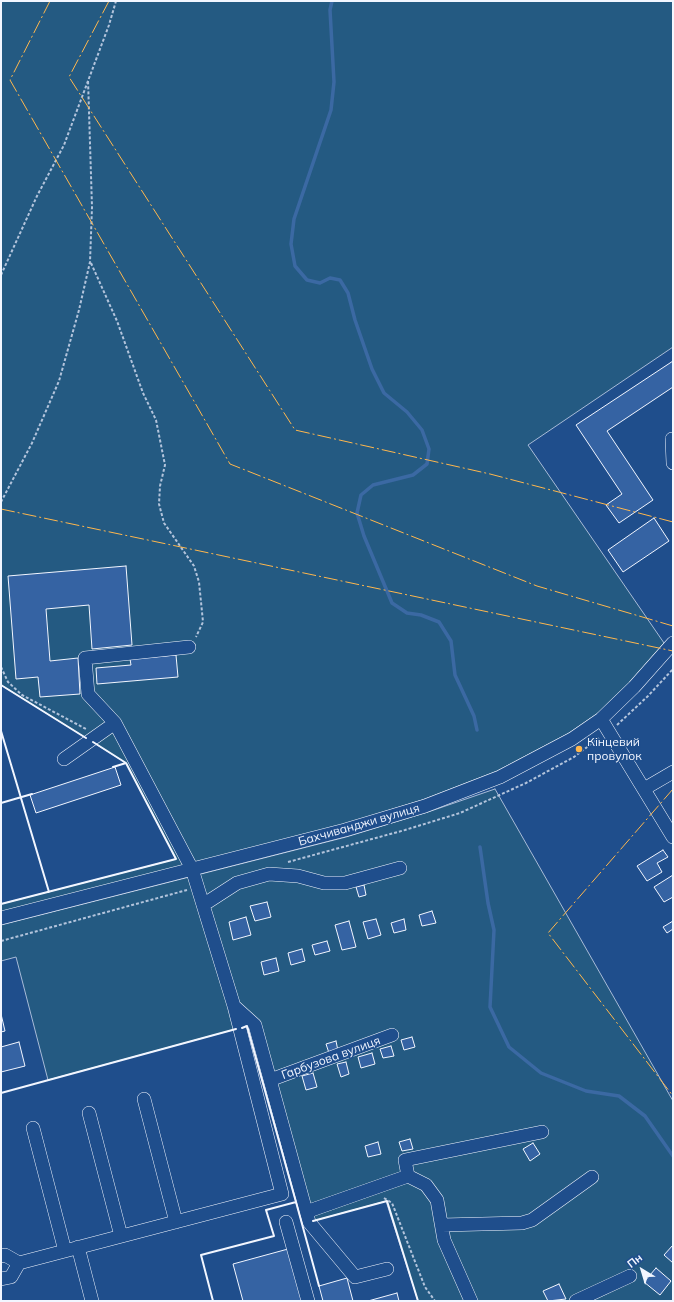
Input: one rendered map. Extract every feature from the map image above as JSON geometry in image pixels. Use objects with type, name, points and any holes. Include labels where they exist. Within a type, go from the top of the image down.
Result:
[{"type":"street","points":[[672,439],[673,463]]},
{"type":"street","name":"Бахчиванджи вулиця","points":[[1,918],[345,830],[424,806],[500,777],[572,739],[601,719],[634,687],[673,643]]},
{"type":"street","points":[[1,1279],[10,1277],[19,1263],[282,1194],[234,1006],[192,869],[116,723],[88,694],[85,658],[189,647]]},
{"type":"street","points":[[601,719],[673,837]]},
{"type":"street","points":[[64,759],[116,723]]},
{"type":"street","points":[[644,789],[673,772]]},
{"type":"street","points":[[203,905],[237,883],[269,874],[298,876],[324,883],[345,883],[400,868]]},
{"type":"street","points":[[234,1006],[255,1025],[309,1222],[355,1277],[387,1269]]},
{"type":"street","name":"Гарбузова вулиця","points":[[270,1080],[392,1035]]},
{"type":"street","points":[[144,1099],[176,1222]]},
{"type":"street","points":[[89,1113],[121,1236]]},
{"type":"street","points":[[33,1128],[71,1249],[92,1301]]},
{"type":"street","points":[[408,1176],[405,1160],[542,1132]]},
{"type":"street","points":[[306,1212],[408,1176],[426,1185],[437,1200],[444,1240],[472,1301]]},
{"type":"street","points":[[442,1225],[522,1223],[532,1220],[592,1177]]},
{"type":"street","points":[[286,1222],[308,1301]]},
{"type":"street","points":[[1,1256],[5,1255],[19,1263]]},
{"type":"street","points":[[576,1301],[630,1276]]},
{"type":"path","points":[[1,275],[37,196],[64,145],[116,1]]},
{"type":"path","points":[[1,502],[32,443],[59,380],[79,310],[90,262],[92,207],[88,80]]},
{"type":"path","points":[[90,262],[117,321],[143,393],[156,420],[165,465],[160,486],[159,504],[164,523],[194,566],[199,582],[203,622],[189,647]]},
{"type":"path","points":[[1,667],[8,682],[22,695],[98,735]]},
{"type":"path","points":[[609,731],[644,701],[673,669]]},
{"type":"path","points":[[1,941],[197,887]]},
{"type":"path","points":[[382,1197],[392,1203],[425,1286],[435,1301]]},
{"type":"shaded area","points":[[1,1],[673,1],[673,347],[528,445],[664,643],[629,683],[598,713],[569,733],[497,771],[422,800],[342,825],[1,912],[1,904],[176,859],[126,763],[1,685]]},
{"type":"shaded area","points":[[495,789],[673,1101],[673,1301],[418,1301],[386,1201],[302,1224],[247,1026],[48,1080],[16,957],[1,961],[1,925],[346,837],[428,812]]},
{"type":"building","points":[[673,361],[673,387],[607,431],[653,500],[619,523],[606,505],[622,494],[576,425]]},
{"type":"building","points":[[654,518],[669,541],[623,572],[608,550]]},
{"type":"building","points":[[126,566],[132,645],[92,649],[89,605],[46,609],[50,661],[78,658],[80,694],[40,697],[38,677],[16,679],[8,576]]},
{"type":"building","points":[[176,655],[178,677],[97,684],[96,668],[131,665],[130,659]]},
{"type":"building","points":[[115,767],[121,785],[36,813],[30,795]]},
{"type":"building","points":[[663,850],[668,857],[657,863],[662,872],[647,881],[637,866]]},
{"type":"building","points":[[673,875],[673,897],[664,902],[654,887]]},
{"type":"building","points":[[364,885],[366,895],[359,897],[356,887]]},
{"type":"building","points":[[267,902],[271,917],[255,921],[250,906]]},
{"type":"building","points":[[432,911],[436,923],[422,926],[419,915]]},
{"type":"building","points":[[246,917],[251,935],[233,940],[229,922]]},
{"type":"building","points":[[376,919],[381,935],[368,939],[363,922]]},
{"type":"building","points":[[404,919],[406,930],[394,933],[391,923]]},
{"type":"building","points":[[349,921],[356,947],[342,950],[335,925]]},
{"type":"building","points":[[673,921],[673,929],[667,933],[663,927]]},
{"type":"building","points":[[327,941],[330,951],[315,955],[312,945]]},
{"type":"building","points":[[302,949],[305,961],[291,965],[288,953]]},
{"type":"building","points":[[276,958],[279,971],[264,975],[261,962]]},
{"type":"building","points":[[1,1014],[5,1031],[1,1032]]},
{"type":"building","points":[[412,1037],[415,1047],[404,1050],[401,1040]]},
{"type":"building","points":[[336,1041],[338,1051],[329,1053],[326,1044]]},
{"type":"building","points":[[19,1042],[25,1066],[1,1072],[1,1047]]},
{"type":"building","points":[[391,1046],[394,1056],[383,1058],[380,1049]]},
{"type":"building","points":[[372,1053],[375,1064],[361,1068],[358,1057]]},
{"type":"building","points":[[346,1062],[349,1074],[341,1077],[337,1064]]},
{"type":"building","points":[[313,1073],[317,1087],[306,1090],[302,1076]]},
{"type":"building","points":[[410,1139],[413,1149],[402,1151],[399,1142]]},
{"type":"building","points":[[378,1142],[381,1154],[368,1157],[365,1146]]},
{"type":"building","points":[[533,1143],[540,1154],[530,1161],[523,1149]]},
{"type":"building","points":[[673,1245],[673,1263],[664,1255]]},
{"type":"building","points":[[288,1249],[303,1301],[243,1301],[233,1264]]},
{"type":"building","points":[[656,1268],[671,1281],[660,1295],[644,1282]]},
{"type":"building","points":[[347,1278],[353,1301],[323,1301],[319,1286]]},
{"type":"building","points":[[559,1284],[566,1299],[548,1301],[543,1291]]},
{"type":"building","points":[[397,1293],[399,1301],[368,1301]]},
{"type":"waterway","points":[[332,1],[330,10],[334,82],[331,110],[294,219],[291,244],[295,266],[307,280],[320,283],[330,278],[340,280],[348,293],[355,320],[372,369],[384,393],[407,412],[422,430],[429,449],[427,464],[413,475],[373,485],[361,495],[357,513],[364,536],[392,603],[407,613],[421,615],[439,622],[451,641],[455,675],[474,716],[477,730]]},
{"type":"waterway","points":[[480,847],[488,903],[494,930],[490,1007],[509,1047],[541,1073],[586,1091],[619,1096],[645,1116],[673,1156]]},
{"type":"wall","points":[[1,685],[86,738]]},
{"type":"wall","points":[[1,731],[49,892]]},
{"type":"wall","points":[[1,904],[176,859],[126,763],[93,742]]},
{"type":"wall","points":[[113,767],[126,763]]},
{"type":"wall","points":[[1,803],[32,794]]},
{"type":"wall","points":[[213,1301],[201,1255],[274,1236],[266,1210],[296,1202],[247,1026],[242,1028]]},
{"type":"wall","points":[[1,1093],[236,1029]]},
{"type":"wall","points":[[313,1221],[387,1201],[418,1301]]},
{"type":"wall","points":[[296,1202],[319,1286]]},
{"type":"power","points":[[50,1],[10,80],[230,464],[537,586],[673,626]]},
{"type":"power","points":[[109,1],[69,77],[295,430],[490,474],[673,522]]},
{"type":"power","points":[[1,509],[673,651]]},
{"type":"power","points":[[673,789],[548,933],[673,1096]]},
{"type":"place","name":"Кінцевий провулок","points":[[579,749]]}]
